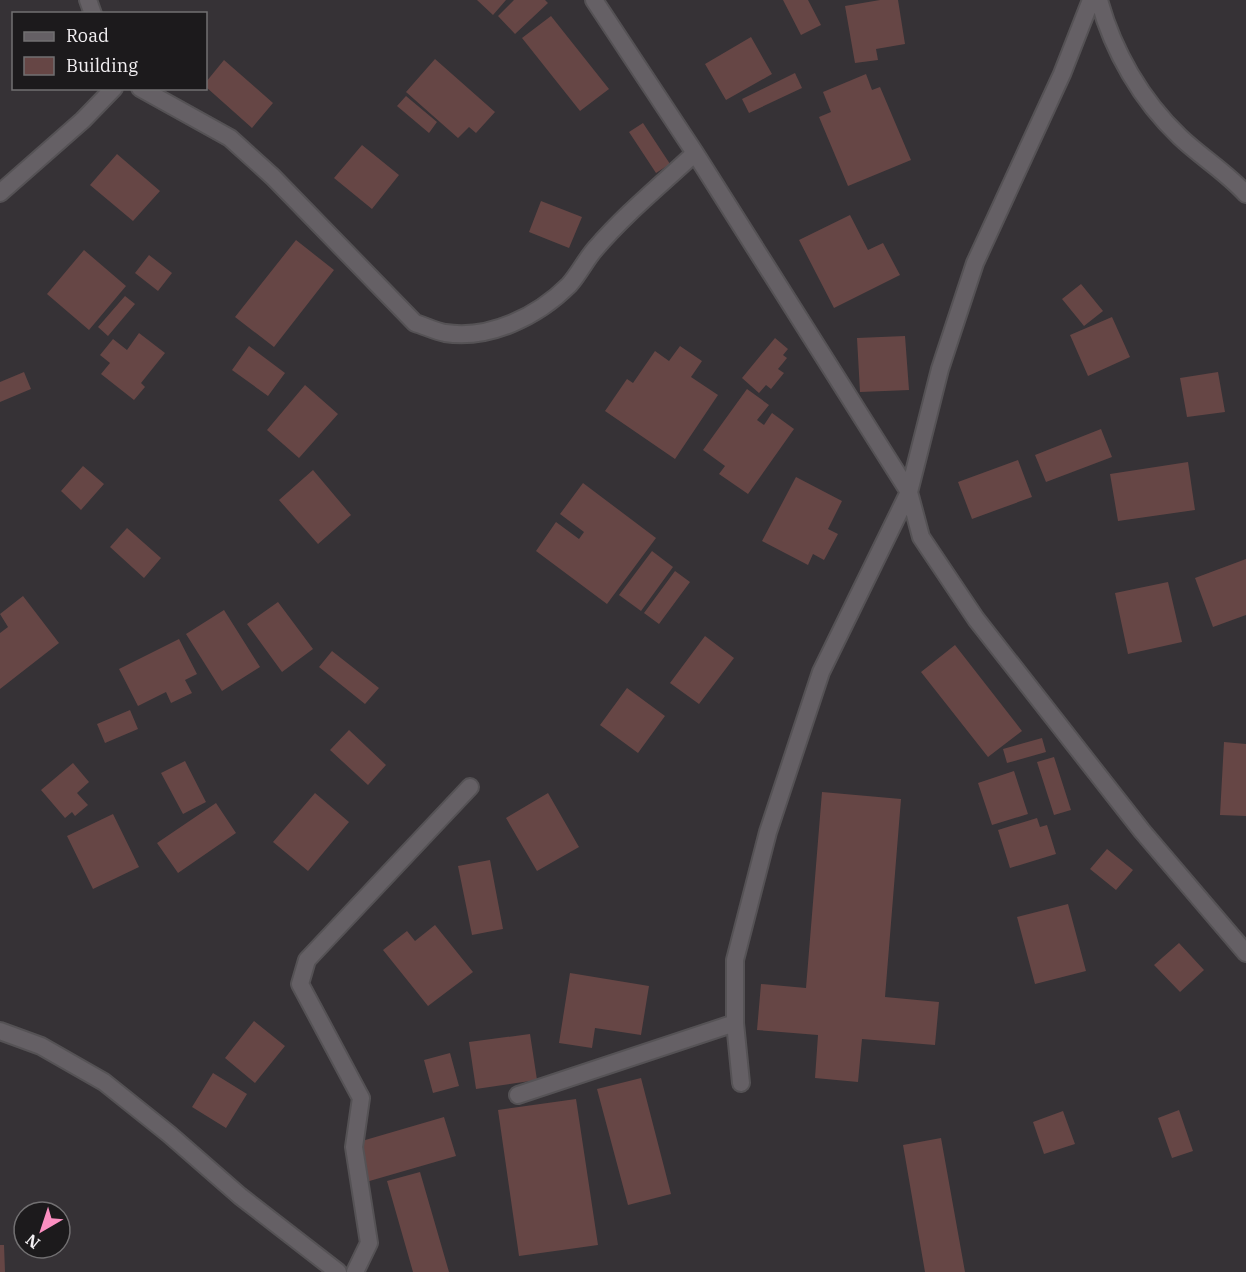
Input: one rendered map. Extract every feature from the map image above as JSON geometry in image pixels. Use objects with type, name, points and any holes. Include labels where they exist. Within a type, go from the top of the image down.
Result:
[{"type":"street","points":[[594,0],[695,153],[909,492],[921,537],[976,619],[1142,831],[1246,953]]},
{"type":"street","points":[[741,1083],[735,1023],[735,960],[772,821],[821,672],[909,492],[940,369],[975,263],[1062,74],[1091,0]]},
{"type":"street","points":[[1099,0],[1107,29],[1122,61],[1151,104],[1179,136],[1246,194]]},
{"type":"street","points":[[0,193],[83,120],[112,90]]},
{"type":"street","points":[[144,90],[230,138],[273,177],[415,323],[445,333],[476,334],[509,324],[544,306],[570,283],[596,248],[631,212],[695,153]]},
{"type":"street","points":[[355,1272],[369,1243],[354,1147],[361,1098],[300,984],[307,960],[470,787]]},
{"type":"street","points":[[518,1095],[735,1023]]},
{"type":"street","points":[[0,1031],[51,1051],[104,1082],[169,1134],[240,1196],[338,1272]]},
{"type":"building","points":[[477,0],[506,0],[493,15]]},
{"type":"building","points":[[514,0],[545,0],[548,3],[515,34],[498,16]]},
{"type":"building","points":[[783,0],[808,0],[821,25],[801,35]]},
{"type":"building","points":[[880,0],[898,0],[905,44],[876,49],[878,60],[855,63],[845,6]]},
{"type":"building","points":[[551,16],[609,89],[580,111],[522,38]]},
{"type":"building","points":[[751,37],[772,74],[726,100],[705,64]]},
{"type":"building","points":[[435,59],[495,112],[476,133],[469,127],[458,138],[406,92]]},
{"type":"building","points":[[224,60],[273,103],[252,128],[207,88],[207,81]]},
{"type":"building","points":[[795,73],[802,88],[749,113],[742,99]]},
{"type":"building","points":[[866,74],[872,90],[880,87],[911,160],[848,186],[819,117],[831,112],[823,92]]},
{"type":"building","points":[[406,96],[437,122],[429,133],[397,106]]},
{"type":"building","points":[[643,123],[670,164],[656,173],[629,132]]},
{"type":"building","points":[[362,145],[399,175],[372,209],[334,178]]},
{"type":"building","points":[[117,154],[160,191],[133,221],[90,185]]},
{"type":"building","points":[[541,201],[582,217],[569,248],[529,232]]},
{"type":"building","points":[[850,215],[868,250],[883,243],[900,275],[834,308],[799,240]]},
{"type":"building","points":[[296,240],[334,270],[274,347],[235,317]]},
{"type":"building","points":[[84,250],[126,286],[89,330],[47,294]]},
{"type":"building","points":[[149,255],[172,273],[158,291],[135,273]]},
{"type":"building","points":[[1081,284],[1103,311],[1084,326],[1062,299]]},
{"type":"building","points":[[125,296],[135,304],[108,336],[98,327]]},
{"type":"building","points":[[1112,317],[1130,357],[1088,376],[1070,335]]},
{"type":"building","points":[[139,333],[165,353],[141,383],[145,387],[134,400],[101,374],[110,363],[100,355],[113,339],[127,350]]},
{"type":"building","points":[[905,336],[909,390],[860,392],[857,338]]},
{"type":"building","points":[[775,338],[788,349],[783,355],[787,358],[778,369],[784,373],[771,389],[766,385],[759,393],[742,378]]},
{"type":"building","points":[[249,346],[285,373],[268,396],[232,370]]},
{"type":"building","points":[[680,346],[702,361],[691,377],[718,395],[675,459],[605,411],[627,379],[633,383],[655,351],[669,361]]},
{"type":"building","points":[[24,372],[31,389],[0,402],[0,382]]},
{"type":"building","points":[[1218,372],[1225,412],[1187,417],[1180,378]]},
{"type":"building","points":[[305,385],[338,414],[299,458],[267,430]]},
{"type":"building","points":[[747,389],[769,405],[757,420],[764,425],[772,413],[794,429],[748,494],[719,474],[725,466],[703,450]]},
{"type":"building","points":[[1101,429],[1112,457],[1046,482],[1035,455]]},
{"type":"building","points":[[1018,460],[1032,497],[972,519],[958,482]]},
{"type":"building","points":[[1188,462],[1195,510],[1118,521],[1110,474]]},
{"type":"building","points":[[83,466],[104,484],[81,510],[61,491]]},
{"type":"building","points":[[313,470],[351,515],[318,544],[279,500]]},
{"type":"building","points":[[796,477],[842,501],[828,529],[838,534],[824,560],[813,554],[808,565],[762,541]]},
{"type":"building","points":[[583,483],[656,538],[607,604],[536,551],[556,522],[579,539],[584,532],[560,514]]},
{"type":"building","points":[[127,528],[161,558],[144,578],[110,547]]},
{"type":"building","points":[[652,551],[673,567],[641,611],[619,595]]},
{"type":"building","points":[[1246,559],[1246,615],[1213,627],[1195,578]]},
{"type":"building","points":[[675,571],[690,582],[659,624],[644,613]]},
{"type":"building","points":[[1168,582],[1182,642],[1128,654],[1115,593]]},
{"type":"building","points":[[23,596],[59,643],[0,689],[0,633],[8,627],[0,614]]},
{"type":"building","points":[[278,602],[313,649],[282,672],[247,624]]},
{"type":"building","points":[[224,610],[260,667],[222,691],[186,634]]},
{"type":"building","points":[[705,636],[734,658],[699,704],[670,683]]},
{"type":"building","points":[[179,639],[197,674],[185,680],[192,693],[171,703],[166,692],[138,706],[119,669]]},
{"type":"building","points":[[955,645],[1022,731],[988,757],[921,672]]},
{"type":"building","points":[[332,651],[379,688],[365,704],[319,667]]},
{"type":"building","points":[[627,688],[665,716],[638,753],[600,725]]},
{"type":"building","points":[[130,710],[138,729],[105,743],[97,724]]},
{"type":"building","points":[[349,730],[386,765],[368,785],[330,750]]},
{"type":"building","points":[[1042,738],[1046,752],[1007,763],[1003,749]]},
{"type":"building","points":[[1224,742],[1246,744],[1246,816],[1220,815]]},
{"type":"building","points":[[1054,757],[1071,810],[1054,815],[1037,762]]},
{"type":"building","points":[[185,761],[206,802],[183,814],[161,773]]},
{"type":"building","points":[[73,763],[89,782],[77,793],[88,805],[75,816],[72,812],[65,818],[41,790]]},
{"type":"building","points":[[1014,771],[1028,814],[992,825],[978,783]]},
{"type":"building","points":[[822,792],[901,799],[885,997],[939,1002],[935,1045],[862,1039],[858,1082],[815,1078],[818,1035],[757,1030],[761,984],[806,988]]},
{"type":"building","points":[[315,793],[349,822],[308,871],[273,842]]},
{"type":"building","points":[[548,793],[579,847],[537,871],[506,818]]},
{"type":"building","points":[[216,803],[236,833],[178,873],[157,843]]},
{"type":"building","points":[[113,814],[139,867],[93,889],[67,836]]},
{"type":"building","points":[[1037,818],[1040,827],[1047,825],[1056,854],[1010,868],[998,830]]},
{"type":"building","points":[[1107,849],[1133,870],[1116,890],[1090,869]]},
{"type":"building","points":[[490,860],[503,929],[472,935],[458,866]]},
{"type":"building","points":[[1068,904],[1086,971],[1035,984],[1017,917]]},
{"type":"building","points":[[435,925],[473,972],[428,1006],[383,950],[407,931],[415,941]]},
{"type":"building","points":[[1179,943],[1204,970],[1180,992],[1154,965]]},
{"type":"building","points":[[570,973],[649,986],[641,1035],[595,1028],[592,1048],[559,1043]]},
{"type":"building","points":[[254,1021],[285,1046],[255,1083],[225,1058]]},
{"type":"building","points":[[530,1034],[537,1080],[476,1089],[469,1042]]},
{"type":"building","points":[[450,1053],[459,1086],[433,1093],[424,1060]]},
{"type":"building","points":[[213,1073],[247,1094],[226,1128],[192,1107]]},
{"type":"building","points":[[641,1078],[671,1194],[628,1205],[597,1089]]},
{"type":"building","points":[[576,1099],[598,1245],[519,1256],[498,1110]]},
{"type":"building","points":[[1179,1110],[1193,1151],[1172,1158],[1158,1118]]},
{"type":"building","points":[[1063,1111],[1075,1144],[1044,1154],[1033,1122]]},
{"type":"building","points":[[444,1117],[456,1156],[366,1182],[355,1143]]},
{"type":"building","points":[[941,1138],[965,1272],[925,1272],[903,1145]]},
{"type":"building","points":[[420,1172],[449,1272],[413,1272],[387,1181]]},
{"type":"building","points":[[0,1245],[4,1245],[5,1272],[0,1272]]}]
